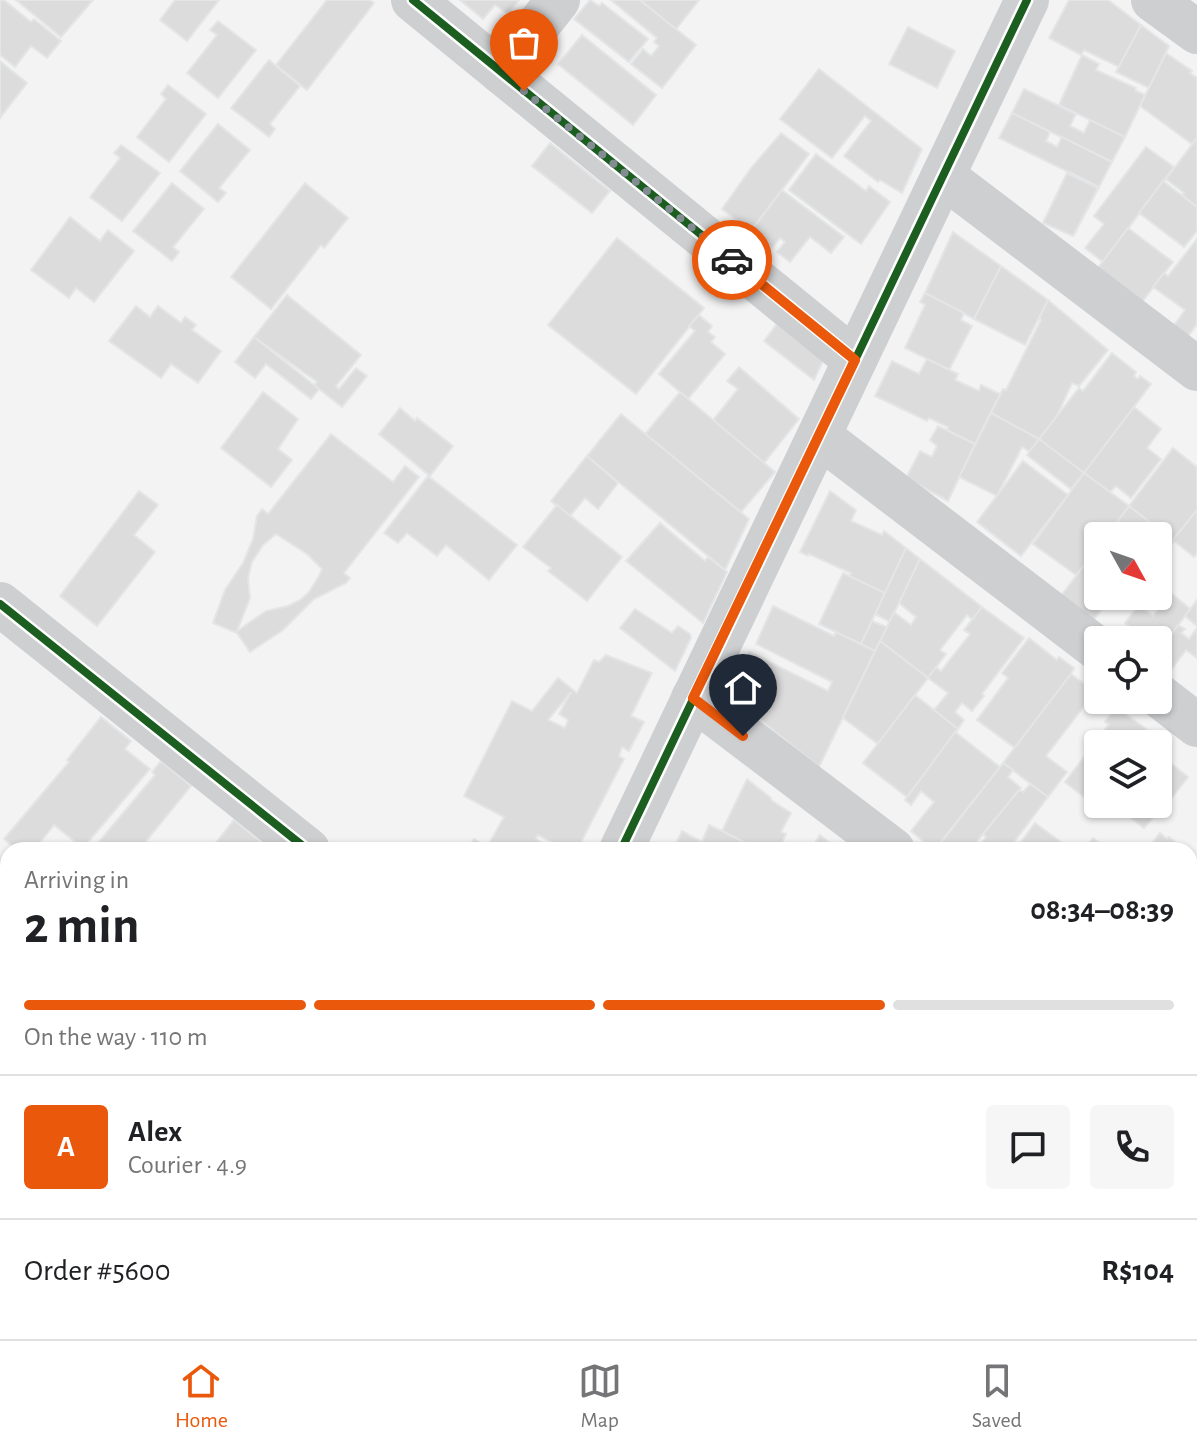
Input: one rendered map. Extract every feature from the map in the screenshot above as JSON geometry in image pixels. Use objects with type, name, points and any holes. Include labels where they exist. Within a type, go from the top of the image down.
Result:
[{"type":"street","points":[[413,0],[855,360]]},
{"type":"street","points":[[501,72],[558,0]]},
{"type":"street","points":[[625,842],[1027,0]]},
{"type":"street","points":[[1153,0],[1197,32]]},
{"type":"street","points":[[943,176],[1197,369]]},
{"type":"street","points":[[819,436],[1084,638]]},
{"type":"street","points":[[0,604],[298,842]]},
{"type":"street","points":[[693,698],[882,842]]},
{"type":"street","points":[[1172,706],[1197,725]]},
{"type":"building","points":[[0,0],[31,22],[34,19],[61,41],[47,58],[31,46],[15,67],[0,55]]},
{"type":"building","points":[[16,0],[93,0],[61,37]]},
{"type":"building","points":[[175,0],[219,0],[187,41],[160,20]]},
{"type":"building","points":[[327,0],[370,0],[374,3],[307,90],[276,65]]},
{"type":"building","points":[[460,0],[519,0],[508,14],[495,5],[483,19]]},
{"type":"building","points":[[590,0],[599,6],[602,3],[648,39],[629,62],[574,19]]},
{"type":"building","points":[[611,0],[640,0],[696,45],[662,88],[631,64],[643,49],[651,56],[659,46],[654,42],[657,38]]},
{"type":"building","points":[[640,0],[699,0],[676,29]]},
{"type":"building","points":[[1069,0],[1108,0],[1141,25],[1119,67],[1084,50],[1081,55],[1049,38]]},
{"type":"building","points":[[218,21],[256,50],[218,98],[187,73],[217,35],[210,30]]},
{"type":"building","points":[[1141,25],[1169,46],[1149,88],[1116,72]]},
{"type":"building","points":[[908,27],[955,51],[937,88],[889,64]]},
{"type":"building","points":[[582,35],[656,95],[633,125],[558,64]]},
{"type":"building","points":[[1166,53],[1197,78],[1197,137],[1192,144],[1140,106]]},
{"type":"building","points":[[1082,55],[1099,64],[1096,70],[1145,95],[1125,137],[1059,105]]},
{"type":"building","points":[[269,60],[300,86],[270,124],[275,129],[269,137],[231,108]]},
{"type":"building","points":[[0,61],[27,83],[0,118]]},
{"type":"building","points":[[819,69],[922,149],[902,193],[880,180],[878,182],[844,156],[871,121],[865,116],[832,158],[780,119]]},
{"type":"building","points":[[168,85],[206,114],[169,162],[137,137],[166,99],[161,94]]},
{"type":"building","points":[[1024,89],[1076,114],[1070,126],[1084,133],[1090,120],[1125,137],[1112,162],[1012,113]]},
{"type":"building","points":[[1012,113],[1050,132],[1046,141],[1057,147],[1062,137],[1112,162],[1099,187],[999,138]]},
{"type":"building","points":[[218,124],[250,150],[219,188],[226,193],[218,202],[180,171]]},
{"type":"building","points":[[781,133],[809,154],[751,231],[722,209]]},
{"type":"building","points":[[1197,138],[1197,207],[1166,179]]},
{"type":"building","points":[[550,143],[610,191],[592,213],[532,166]]},
{"type":"building","points":[[121,145],[160,173],[122,221],[90,197],[120,158],[114,153]]},
{"type":"building","points":[[1146,147],[1174,167],[1103,262],[1085,248],[1104,224],[1094,216]]},
{"type":"building","points":[[816,154],[866,191],[869,186],[890,202],[861,244],[789,190]]},
{"type":"building","points":[[1069,172],[1099,187],[1074,235],[1044,221]]},
{"type":"building","points":[[1067,173],[1098,188],[1073,236],[1043,223]]},
{"type":"building","points":[[1163,181],[1197,207],[1197,231],[1184,247],[1139,213]]},
{"type":"building","points":[[172,183],[204,209],[173,247],[179,252],[172,261],[133,231]]},
{"type":"building","points":[[305,183],[348,218],[324,248],[321,245],[271,309],[231,277]]},
{"type":"building","points":[[782,190],[844,237],[831,253],[810,237],[790,262],[777,252],[785,242],[780,238],[772,248],[751,231]]},
{"type":"building","points":[[70,217],[100,241],[108,230],[134,251],[94,302],[76,288],[69,298],[31,270]]},
{"type":"building","points":[[1128,228],[1173,262],[1138,307],[1094,273]]},
{"type":"building","points":[[953,232],[1001,266],[974,319],[925,293]]},
{"type":"building","points":[[617,238],[704,308],[636,394],[548,325]]},
{"type":"building","points":[[1197,239],[1197,324],[1186,339],[1172,328],[1185,310],[1153,287],[1164,273],[1168,276]]},
{"type":"building","points":[[1001,266],[1048,300],[1025,345],[974,319]]},
{"type":"building","points":[[925,293],[964,313],[961,320],[972,326],[949,370],[905,348],[925,305],[920,302]]},
{"type":"building","points":[[287,295],[361,355],[336,386],[339,389],[356,368],[367,376],[342,407],[314,385],[317,382],[254,337]]},
{"type":"building","points":[[1048,300],[1108,350],[1079,386],[1072,383],[1056,418],[1039,439],[991,413],[1003,389],[1006,390]]},
{"type":"building","points":[[136,306],[150,317],[158,306],[181,323],[185,317],[196,325],[192,330],[221,351],[198,383],[171,364],[161,378],[109,341]]},
{"type":"building","points":[[699,315],[712,326],[708,332],[715,337],[711,342],[725,354],[688,399],[659,374],[695,331],[689,326]]},
{"type":"building","points":[[777,324],[823,361],[814,380],[764,341]]},
{"type":"building","points":[[254,337],[319,389],[311,399],[266,364],[255,378],[235,362]]},
{"type":"building","points":[[1112,353],[1136,372],[1134,376],[1138,379],[1140,376],[1151,384],[1084,473],[1039,439],[1079,388],[1083,391]]},
{"type":"building","points":[[927,359],[958,374],[955,380],[979,391],[981,385],[1000,394],[975,444],[947,430],[948,427],[929,418],[927,421],[875,396],[892,361],[919,374]]},
{"type":"building","points":[[739,367],[799,419],[764,463],[713,420],[738,389],[727,381]]},
{"type":"building","points":[[263,392],[298,419],[278,449],[292,460],[271,487],[221,448]]},
{"type":"building","points":[[680,392],[775,472],[741,512],[645,434]]},
{"type":"building","points":[[1134,407],[1161,429],[1147,448],[1161,459],[1131,498],[1116,486],[1110,492],[1084,473]]},
{"type":"building","points":[[400,408],[453,446],[430,476],[379,434]]},
{"type":"building","points":[[991,413],[1039,439],[1030,452],[1022,447],[997,496],[959,477]]},
{"type":"building","points":[[621,414],[749,519],[725,570],[587,456]]},
{"type":"building","points":[[938,426],[975,444],[948,501],[906,478],[920,451],[932,457],[937,446],[930,440]]},
{"type":"building","points":[[331,434],[393,482],[405,466],[419,477],[344,573],[350,578],[346,583],[314,599],[283,630],[250,652],[237,633],[213,623],[225,590],[243,563],[253,539],[257,516],[262,509],[268,514]],"holes":[[[276,534],[307,554],[322,569],[309,592],[288,606],[266,611],[237,631],[250,598],[248,578],[252,562],[263,545]]]},
{"type":"building","points":[[1039,439],[1084,473],[1071,489],[1027,455]]},
{"type":"building","points":[[1173,448],[1197,467],[1197,510],[1173,540],[1172,522],[1150,522],[1129,506]]},
{"type":"building","points":[[587,456],[618,483],[598,509],[585,498],[570,516],[551,501]]},
{"type":"building","points":[[1023,461],[1068,495],[1021,556],[977,522]]},
{"type":"building","points":[[1084,473],[1129,506],[1117,522],[1084,522],[1084,565],[1076,575],[1033,544]]},
{"type":"building","points":[[428,476],[517,545],[489,580],[446,545],[437,556],[407,533],[398,543],[384,533]]},
{"type":"building","points":[[139,491],[158,505],[134,535],[155,552],[97,626],[60,596]]},
{"type":"building","points":[[830,491],[856,510],[851,521],[882,535],[884,531],[906,548],[885,593],[849,577],[851,573],[800,552]]},
{"type":"building","points":[[557,505],[622,557],[587,601],[523,547]]},
{"type":"building","points":[[1129,506],[1150,522],[1119,522]]},
{"type":"building","points":[[1197,510],[1197,553],[1194,557],[1173,540]]},
{"type":"building","points":[[660,523],[705,561],[708,557],[727,572],[703,623],[626,561]]},
{"type":"building","points":[[906,548],[920,559],[890,622],[875,614]]},
{"type":"building","points":[[920,559],[982,607],[973,620],[967,615],[940,650],[946,654],[928,678],[880,641],[894,612],[911,625],[916,617],[899,603]]},
{"type":"building","points":[[1084,566],[1084,610],[1101,610],[1094,619],[1061,596]]},
{"type":"building","points":[[843,573],[885,593],[861,644],[819,624]]},
{"type":"building","points":[[1172,594],[1190,609],[1172,634],[1172,626],[1129,626],[1125,623],[1135,610],[1145,610],[1153,616],[1158,610],[1172,610]]},
{"type":"building","points":[[1197,600],[1197,626],[1185,616]]},
{"type":"building","points":[[773,606],[834,636],[836,632],[875,651],[819,767],[738,702],[749,652],[828,691],[832,682],[756,644]]},
{"type":"building","points":[[982,607],[1024,638],[972,711],[962,703],[955,712],[964,720],[958,729],[934,710],[948,693],[928,678],[936,667],[941,671],[970,634],[964,630]]},
{"type":"building","points":[[635,609],[672,633],[678,626],[690,634],[691,638],[675,671],[620,628]]},
{"type":"building","points":[[872,621],[887,627],[875,651],[861,644]]},
{"type":"building","points":[[1178,625],[1185,629],[1181,633],[1189,639],[1197,628],[1197,658],[1186,650],[1172,669],[1172,633]]},
{"type":"building","points":[[1029,638],[1057,660],[1059,657],[1074,668],[1015,748],[977,720],[1008,678],[1002,673]]},
{"type":"building","points":[[880,641],[928,678],[878,744],[843,718]]},
{"type":"building","points":[[606,655],[652,673],[631,716],[644,722],[629,751],[622,747],[619,756],[624,759],[581,842],[552,842],[538,835],[536,839],[540,842],[490,842],[504,817],[464,796],[512,701],[532,711],[558,678],[577,693],[594,660],[599,662]],"holes":[[[571,692],[559,714],[568,720],[565,728],[548,720]]]},
{"type":"building","points":[[1071,674],[1084,684],[1084,706],[1046,756],[1067,772],[1048,797],[1003,763]]},
{"type":"building","points":[[915,695],[958,729],[907,797],[863,763]]},
{"type":"building","points":[[1111,714],[1126,714],[1147,730],[1104,730],[1109,724],[1105,722]]},
{"type":"building","points":[[101,717],[131,741],[125,749],[150,769],[88,842],[75,842],[54,825],[40,842],[8,842],[4,839],[69,762],[67,760]]},
{"type":"building","points":[[955,732],[1000,767],[940,842],[924,842],[911,831],[934,802],[921,791],[911,805],[905,800]]},
{"type":"building","points":[[1084,757],[1084,797],[1065,782]]},
{"type":"building","points":[[161,761],[191,786],[146,842],[99,842],[155,775],[152,772]]},
{"type":"building","points":[[1003,763],[1013,770],[1008,777],[1021,788],[977,842],[942,842]]},
{"type":"building","points":[[1172,764],[1188,777],[1172,798]]},
{"type":"building","points":[[747,779],[791,813],[781,832],[786,834],[782,842],[743,842],[722,831]]},
{"type":"building","points":[[1030,784],[1048,797],[1014,842],[982,842],[986,837],[983,834],[1019,790],[1023,792]]},
{"type":"building","points":[[1131,818],[1152,818],[1144,828]]},
{"type":"building","points":[[234,820],[261,842],[216,842]]},
{"type":"building","points":[[1035,823],[1061,842],[1021,842]]},
{"type":"building","points":[[709,825],[743,842],[702,842]]},
{"type":"building","points":[[682,831],[702,842],[677,842]]},
{"type":"building","points":[[1160,833],[1175,842],[1153,842]]},
{"type":"building","points":[[820,835],[829,842],[817,842]]},
{"type":"cycle path","points":[[413,0],[855,360]]},
{"type":"cycle path","points":[[625,842],[1027,0]]},
{"type":"cycle path","points":[[0,604],[298,842]]},
{"type":"way so far","points":[[524,91],[732,260]]},
{"type":"route","points":[[732,260],[855,360],[693,698],[743,736]]}]
